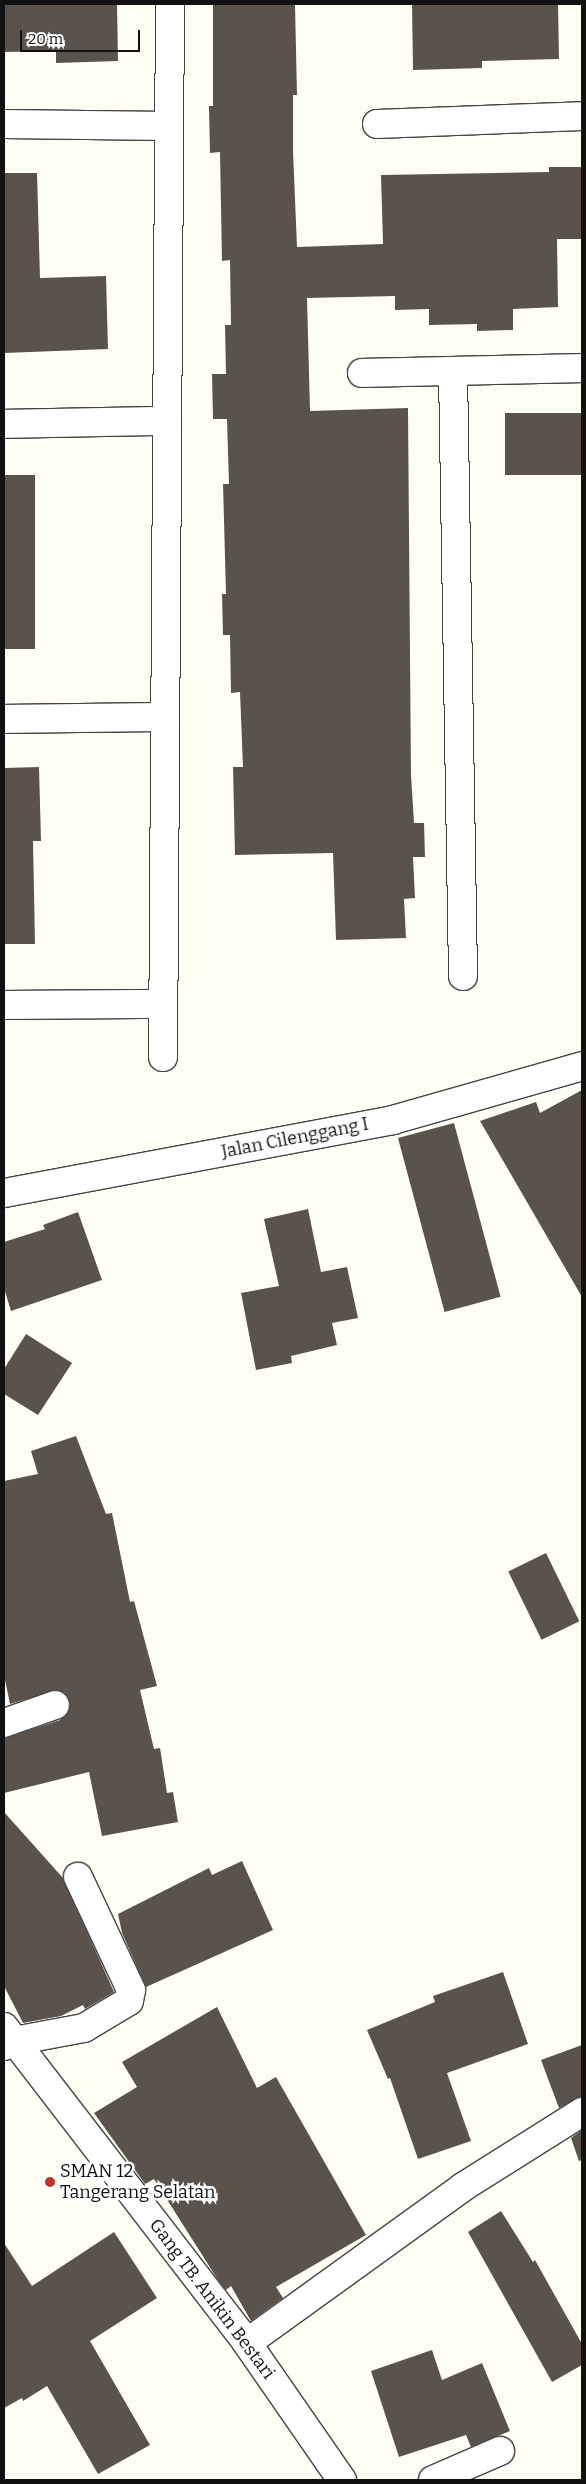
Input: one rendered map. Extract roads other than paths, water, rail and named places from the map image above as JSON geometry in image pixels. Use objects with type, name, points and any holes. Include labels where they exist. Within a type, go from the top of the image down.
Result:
[{"type":"street","points":[[163,1056],[170,4]]},
{"type":"street","points":[[377,124],[582,116]]},
{"type":"street","points":[[4,124],[169,126]]},
{"type":"street","points":[[362,373],[582,368]]},
{"type":"street","points":[[453,371],[463,976]]},
{"type":"street","points":[[4,424],[167,422]]},
{"type":"street","points":[[4,719],[165,717]]},
{"type":"street","points":[[4,1005],[163,1004]]},
{"type":"street","name":"Jalan Cilenggang I","points":[[4,1193],[393,1120],[582,1066]]},
{"type":"street","points":[[4,1723],[55,1705]]},
{"type":"street","points":[[7,2038],[84,2028],[129,2000],[131,1990],[78,1877]]},
{"type":"street","name":"Gang TB. Anikin Bestari","points":[[7,2038],[247,2343],[342,2480]]},
{"type":"street","points":[[247,2343],[463,2187],[582,2112]]},
{"type":"street","points":[[433,2480],[500,2451]]},
{"type":"place","name":"SMAN 12 Tangerang Selatan","points":[[50,2182]]}]
